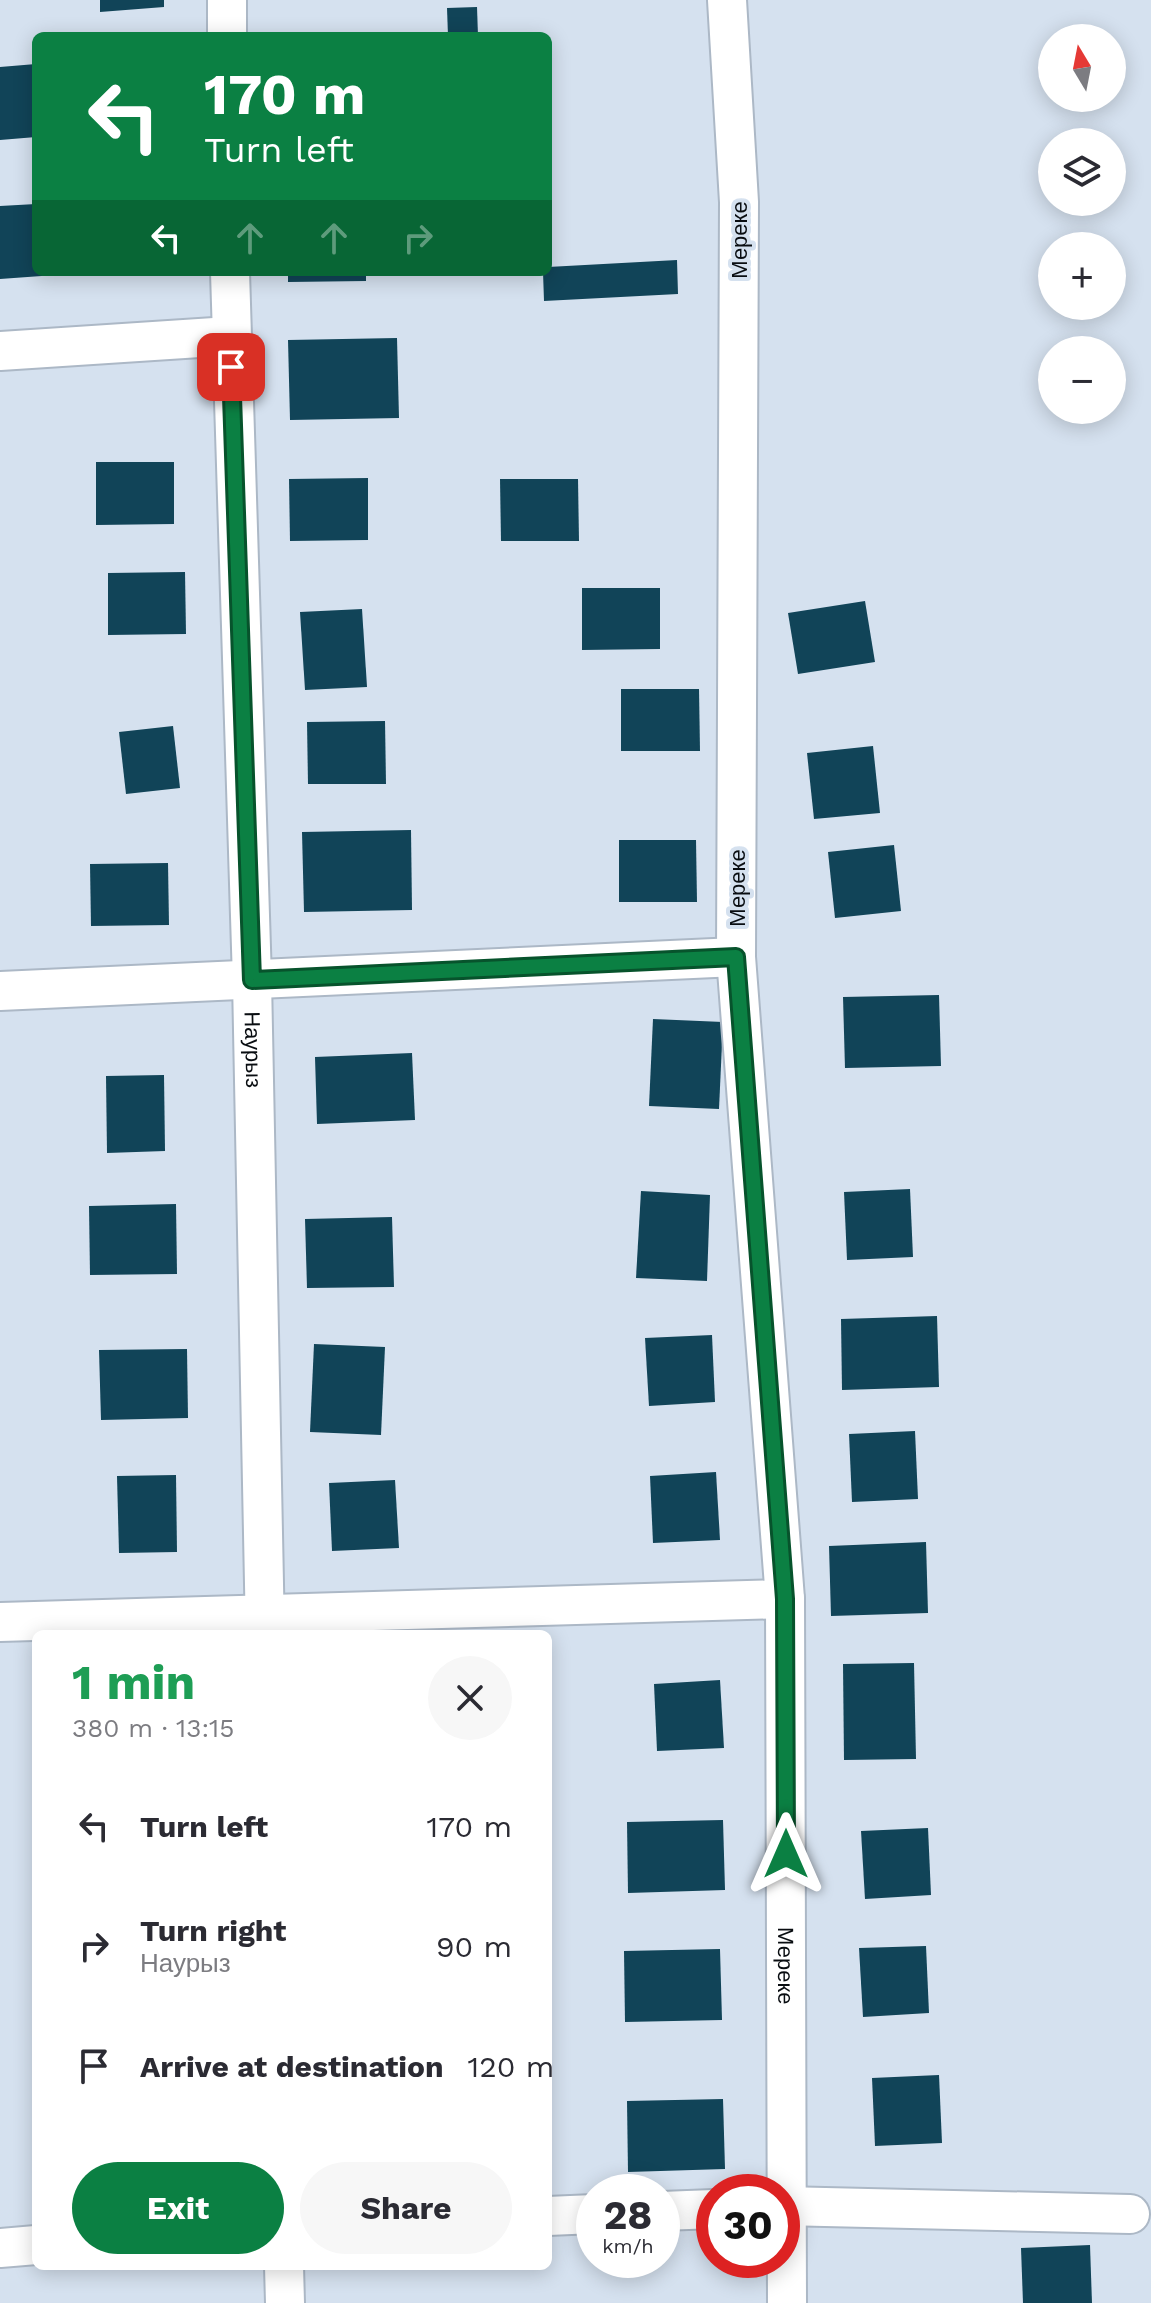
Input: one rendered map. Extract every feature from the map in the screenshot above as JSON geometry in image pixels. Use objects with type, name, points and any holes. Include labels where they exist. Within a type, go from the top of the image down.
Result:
[{"type":"street","points":[[227,0],[227,32]]},
{"type":"street","name":"Мереке","points":[[727,0],[739,202],[736,957],[785,1599],[785,2174]]},
{"type":"street","name":"Наурыз","points":[[230,276],[252,980],[264,1624]]},
{"type":"street","points":[[0,351],[230,336]]},
{"type":"street","points":[[0,991],[736,957]]},
{"type":"street","points":[[0,1622],[264,1624],[785,1599]]},
{"type":"street","points":[[800,2206],[1130,2214]]},
{"type":"street","points":[[552,2216],[576,2215]]},
{"type":"street","points":[[0,2248],[32,2245]]},
{"type":"street","points":[[284,2270],[285,2303]]},
{"type":"street","name":"Мереке","points":[[786,2278],[787,2303]]},
{"type":"building","points":[[100,0],[164,0],[164,7],[100,12]]},
{"type":"building","points":[[477,7],[478,32],[448,32],[447,8]]},
{"type":"building","points":[[32,64],[32,137],[0,140],[0,67]]},
{"type":"building","points":[[32,204],[32,276],[41,276],[0,279],[0,206]]},
{"type":"building","points":[[677,260],[678,294],[544,301],[543,276],[552,276],[552,267]]},
{"type":"building","points":[[288,276],[366,276],[366,281],[288,282]]},
{"type":"building","points":[[397,338],[399,418],[290,420],[288,340]]},
{"type":"building","points":[[96,462],[174,462],[174,524],[96,525]]},
{"type":"building","points":[[368,478],[368,540],[290,541],[289,479]]},
{"type":"building","points":[[500,479],[578,479],[579,541],[501,541]]},
{"type":"building","points":[[185,572],[186,634],[108,635],[108,573]]},
{"type":"building","points":[[582,588],[660,588],[660,649],[582,650]]},
{"type":"building","points":[[865,601],[875,662],[798,674],[788,613]]},
{"type":"building","points":[[362,609],[367,687],[305,690],[300,612]]},
{"type":"building","points":[[621,689],[699,689],[700,751],[621,751]]},
{"type":"building","points":[[385,721],[386,784],[308,784],[307,722]]},
{"type":"building","points":[[173,726],[180,788],[126,794],[119,732]]},
{"type":"building","points":[[873,746],[880,813],[814,819],[807,753]]},
{"type":"building","points":[[411,830],[412,910],[304,912],[302,832]]},
{"type":"building","points":[[619,840],[696,840],[697,902],[619,902]]},
{"type":"building","points":[[894,845],[901,911],[835,918],[828,852]]},
{"type":"building","points":[[168,863],[169,925],[91,926],[90,864]]},
{"type":"building","points":[[939,995],[941,1066],[845,1068],[843,997]]},
{"type":"building","points":[[653,1019],[723,1022],[719,1109],[649,1106]]},
{"type":"building","points":[[412,1053],[415,1120],[317,1124],[315,1057]]},
{"type":"building","points":[[164,1075],[165,1151],[107,1153],[106,1076]]},
{"type":"building","points":[[910,1189],[913,1257],[847,1260],[844,1192]]},
{"type":"building","points":[[641,1191],[710,1195],[707,1281],[636,1278]]},
{"type":"building","points":[[176,1204],[177,1274],[90,1275],[89,1206]]},
{"type":"building","points":[[392,1217],[394,1287],[307,1288],[305,1219]]},
{"type":"building","points":[[937,1316],[939,1387],[842,1390],[841,1319]]},
{"type":"building","points":[[712,1335],[715,1402],[649,1406],[645,1338]]},
{"type":"building","points":[[314,1344],[385,1347],[381,1435],[310,1432]]},
{"type":"building","points":[[187,1349],[188,1418],[101,1420],[99,1350]]},
{"type":"building","points":[[915,1431],[918,1499],[852,1502],[849,1434]]},
{"type":"building","points":[[716,1472],[720,1540],[653,1543],[650,1476]]},
{"type":"building","points":[[176,1475],[177,1552],[119,1553],[117,1476]]},
{"type":"building","points":[[395,1480],[399,1548],[332,1551],[329,1483]]},
{"type":"building","points":[[926,1542],[928,1613],[831,1616],[829,1546]]},
{"type":"building","points":[[914,1663],[916,1759],[844,1760],[843,1664]]},
{"type":"building","points":[[720,1680],[724,1748],[657,1751],[654,1684]]},
{"type":"building","points":[[723,1820],[725,1890],[628,1893],[627,1822]]},
{"type":"building","points":[[928,1828],[931,1895],[865,1899],[861,1831]]},
{"type":"building","points":[[926,1946],[929,2013],[863,2017],[859,1948]]},
{"type":"building","points":[[720,1949],[722,2020],[625,2022],[624,1951]]},
{"type":"building","points":[[939,2075],[942,2143],[875,2146],[872,2078]]},
{"type":"building","points":[[723,2099],[725,2169],[628,2172],[627,2101]]},
{"type":"building","points":[[1090,2245],[1092,2303],[1023,2303],[1021,2248]]},
{"type":"route","points":[[231,367],[252,980],[736,957],[785,1599],[786,1854]]}]
